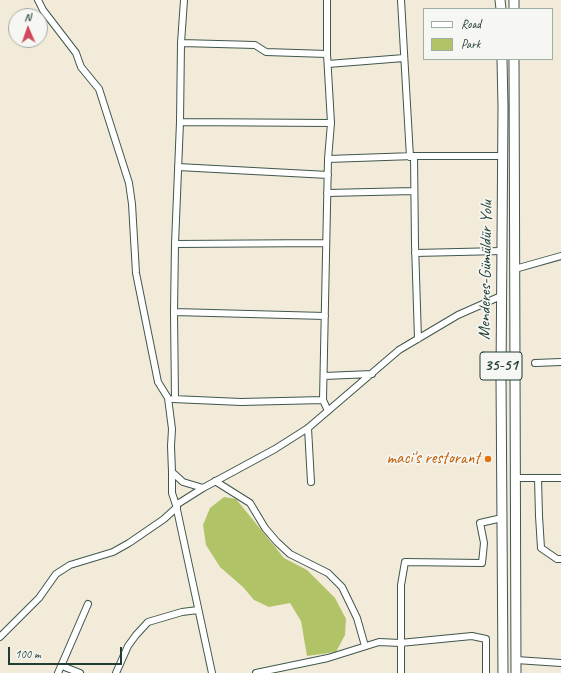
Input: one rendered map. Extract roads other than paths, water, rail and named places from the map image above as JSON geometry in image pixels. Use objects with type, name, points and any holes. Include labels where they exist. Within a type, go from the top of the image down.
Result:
[{"type":"main road","name":"Menderes-Gümüldür Yolu","points":[[502,60],[503,156],[501,296],[503,673]]},
{"type":"main road","name":"Menderes-Gümüldür Yolu","points":[[514,60],[516,673]]},
{"type":"street","points":[[38,0],[43,10],[76,53],[81,67],[99,89],[129,183],[132,204],[136,273],[158,382],[168,398],[172,429],[172,493],[212,673]]},
{"type":"street","points":[[175,399],[174,312],[181,42],[184,0]]},
{"type":"street","points":[[327,0],[331,123],[327,193],[323,400],[328,411]]},
{"type":"street","points":[[401,0],[414,191],[418,339]]},
{"type":"street","points":[[181,42],[255,45],[266,52],[328,54]]},
{"type":"street","points":[[328,64],[404,58]]},
{"type":"street","points":[[180,122],[331,123]]},
{"type":"street","points":[[328,159],[503,156]]},
{"type":"street","points":[[178,167],[328,175]]},
{"type":"street","points":[[327,193],[414,191]]},
{"type":"street","points":[[176,244],[326,243]]},
{"type":"street","points":[[415,253],[502,251]]},
{"type":"street","points":[[515,269],[561,256]]},
{"type":"street","points":[[0,637],[39,598],[56,574],[70,565],[113,552],[129,543],[164,519],[176,506],[203,488],[308,428],[399,350],[458,315],[501,296]]},
{"type":"street","points":[[174,312],[325,316]]},
{"type":"street","points":[[535,363],[561,362]]},
{"type":"street","points":[[324,376],[372,374]]},
{"type":"street","points":[[168,398],[241,402],[323,400]]},
{"type":"street","points":[[308,428],[311,482]]},
{"type":"street","points":[[172,472],[183,482],[203,488]]},
{"type":"street","points":[[516,478],[561,478]]},
{"type":"street","points":[[538,478],[541,548],[557,559],[561,559]]},
{"type":"street","points":[[215,481],[250,503],[265,528],[290,554],[328,573],[342,587],[357,618],[365,646]]},
{"type":"street","points":[[401,673],[401,585],[405,562],[482,563],[484,543],[480,523],[502,518]]},
{"type":"street","points":[[58,673],[88,604]]},
{"type":"street","points":[[116,673],[128,646],[136,634],[148,622],[182,612],[198,610]]},
{"type":"street","points":[[256,673],[328,658],[379,642],[400,643],[472,636],[486,639],[486,673]]},
{"type":"street","points":[[516,660],[561,663]]},
{"type":"street","points":[[62,666],[80,673]]},
{"type":"place","name":"maci's restorant","points":[[488,459]]}]
